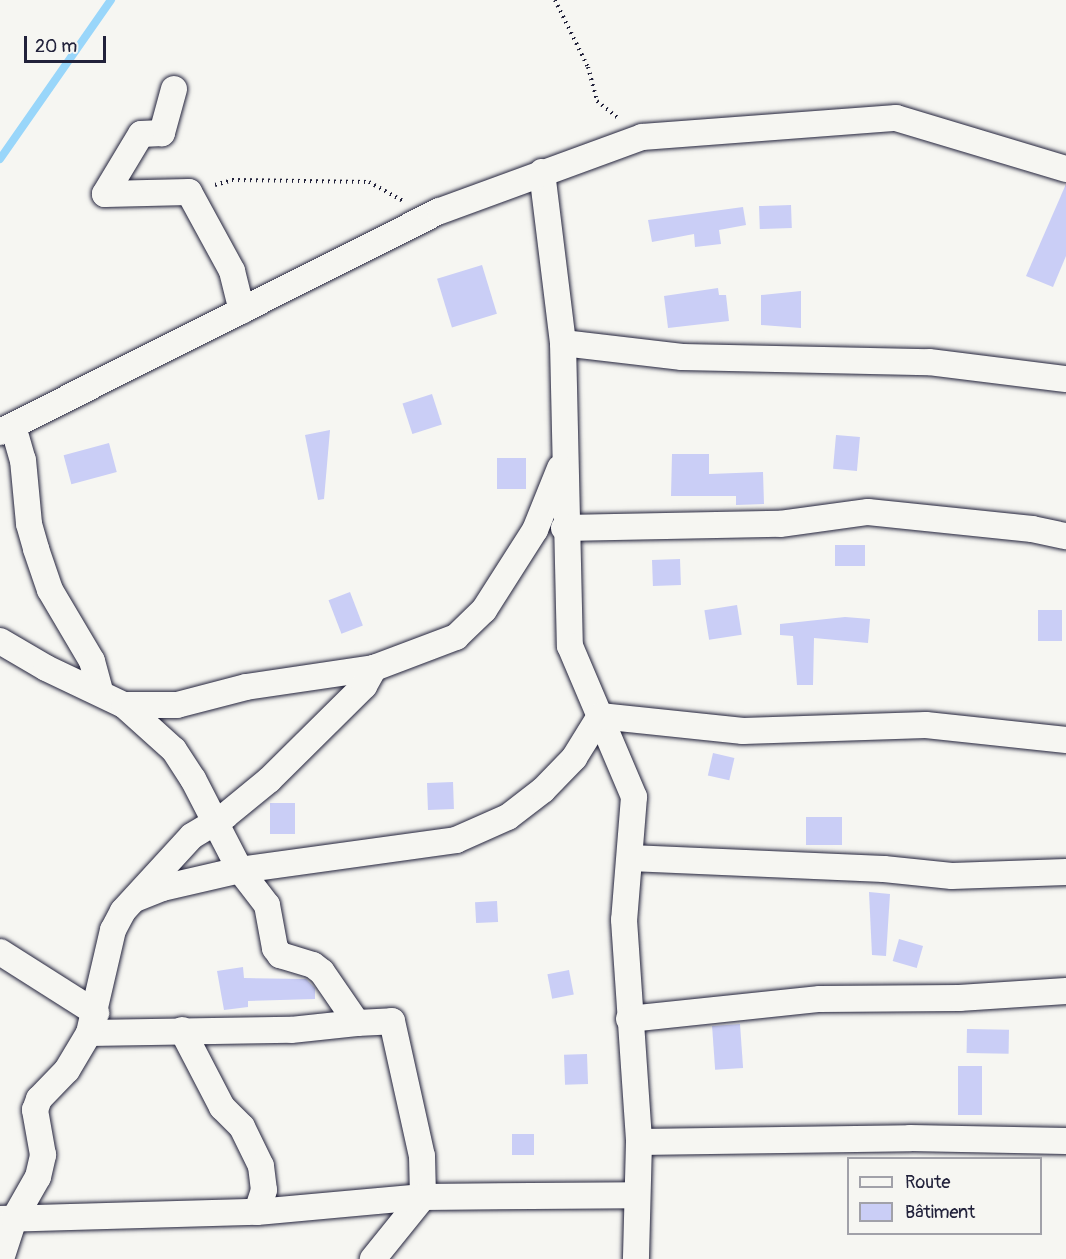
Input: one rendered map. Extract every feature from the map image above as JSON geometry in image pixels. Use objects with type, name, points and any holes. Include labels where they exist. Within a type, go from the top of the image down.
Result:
[{"type":"street","points":[[174,89],[162,133],[141,134],[105,194],[189,192],[232,271],[242,311]]},
{"type":"street","points":[[100,691],[92,661],[50,590],[28,524],[23,460],[6,429],[430,216],[542,172],[642,137],[896,118],[1066,169]]},
{"type":"street","points":[[542,172],[563,343],[564,528],[570,646],[634,797],[624,920],[639,1142],[636,1259]]},
{"type":"street","points":[[563,343],[682,357],[929,362],[1066,380]]},
{"type":"street","points":[[124,705],[177,705],[246,687],[374,668],[456,637],[469,627],[535,530],[564,460]]},
{"type":"street","points":[[564,528],[780,524],[868,512],[1032,529],[1066,536]]},
{"type":"street","points":[[0,641],[46,669],[100,691],[124,705],[174,750],[240,870],[267,905],[275,948],[280,955],[313,965],[322,972],[357,1023]]},
{"type":"street","points":[[1,1259],[7,1219],[38,1177],[43,1155],[35,1110],[39,1100],[67,1070],[93,1023],[113,930],[123,911],[192,836],[215,822],[269,780],[364,686],[374,668]]},
{"type":"street","points":[[600,716],[743,731],[926,725],[1066,741]]},
{"type":"street","points":[[135,898],[162,888],[240,870],[456,840],[508,817],[543,790],[574,758],[600,716]]},
{"type":"street","points":[[630,858],[884,869],[952,876],[1066,872]]},
{"type":"street","points":[[0,952],[93,1023],[182,1030],[291,1030],[392,1021],[422,1156],[423,1197],[373,1259]]},
{"type":"street","points":[[629,1019],[820,999],[959,998],[1066,991]]},
{"type":"street","points":[[182,1030],[222,1107],[242,1127],[261,1166],[264,1190],[258,1212]]},
{"type":"street","points":[[639,1142],[910,1138],[1066,1141]]},
{"type":"street","points":[[7,1219],[258,1212],[423,1197],[637,1195]]},
{"type":"path","points":[[555,0],[588,67],[597,101],[642,137]]},
{"type":"path","points":[[189,192],[232,180],[369,182],[430,216]]},
{"type":"building","points":[[1066,184],[1066,256],[1053,287],[1026,276]]},
{"type":"building","points":[[791,205],[792,228],[760,229],[759,206]]},
{"type":"building","points":[[743,207],[746,225],[719,230],[721,244],[695,247],[694,234],[652,242],[648,220]]},
{"type":"building","points":[[482,265],[497,314],[452,328],[437,279]]},
{"type":"building","points":[[718,288],[719,295],[726,295],[729,321],[668,328],[664,296]]},
{"type":"building","points":[[801,291],[801,328],[761,325],[761,295]]},
{"type":"building","points":[[432,394],[442,424],[412,434],[403,404]]},
{"type":"building","points":[[330,430],[324,499],[318,500],[305,435]]},
{"type":"building","points":[[836,435],[860,437],[857,471],[833,469]]},
{"type":"building","points":[[109,443],[117,472],[71,484],[64,455]]},
{"type":"building","points":[[672,454],[709,454],[709,474],[763,472],[764,504],[736,505],[736,496],[671,496]]},
{"type":"building","points":[[497,458],[526,458],[526,489],[497,489]]},
{"type":"building","points":[[835,545],[865,545],[865,566],[835,566]]},
{"type":"building","points":[[680,559],[681,585],[653,586],[652,560]]},
{"type":"building","points":[[350,592],[363,626],[341,634],[329,600]]},
{"type":"building","points":[[737,605],[742,635],[709,640],[704,610]]},
{"type":"building","points":[[1038,610],[1062,610],[1062,641],[1038,641]]},
{"type":"building","points":[[845,617],[870,619],[868,643],[814,638],[813,685],[797,685],[793,636],[780,635],[780,624]]},
{"type":"building","points":[[713,753],[734,758],[729,780],[708,775]]},
{"type":"building","points":[[453,782],[454,809],[428,810],[427,783]]},
{"type":"building","points":[[270,803],[295,803],[295,834],[270,834]]},
{"type":"building","points":[[806,817],[842,817],[842,845],[806,845]]},
{"type":"building","points":[[869,892],[890,894],[886,956],[872,955]]},
{"type":"building","points":[[497,901],[498,922],[476,923],[475,902]]},
{"type":"building","points":[[899,939],[923,946],[917,968],[893,961]]},
{"type":"building","points":[[243,967],[244,978],[306,979],[315,988],[315,999],[248,1001],[248,1007],[224,1010],[217,971]]},
{"type":"building","points":[[569,970],[574,995],[552,999],[547,974]]},
{"type":"building","points":[[740,1024],[743,1068],[715,1070],[712,1026]]},
{"type":"building","points":[[967,1029],[1009,1030],[1009,1054],[967,1053]]},
{"type":"building","points":[[587,1054],[588,1084],[565,1085],[564,1055]]},
{"type":"building","points":[[958,1066],[982,1066],[982,1115],[958,1115]]},
{"type":"building","points":[[512,1134],[534,1134],[534,1155],[512,1155]]},
{"type":"waterway","points":[[0,159],[111,0]]}]
